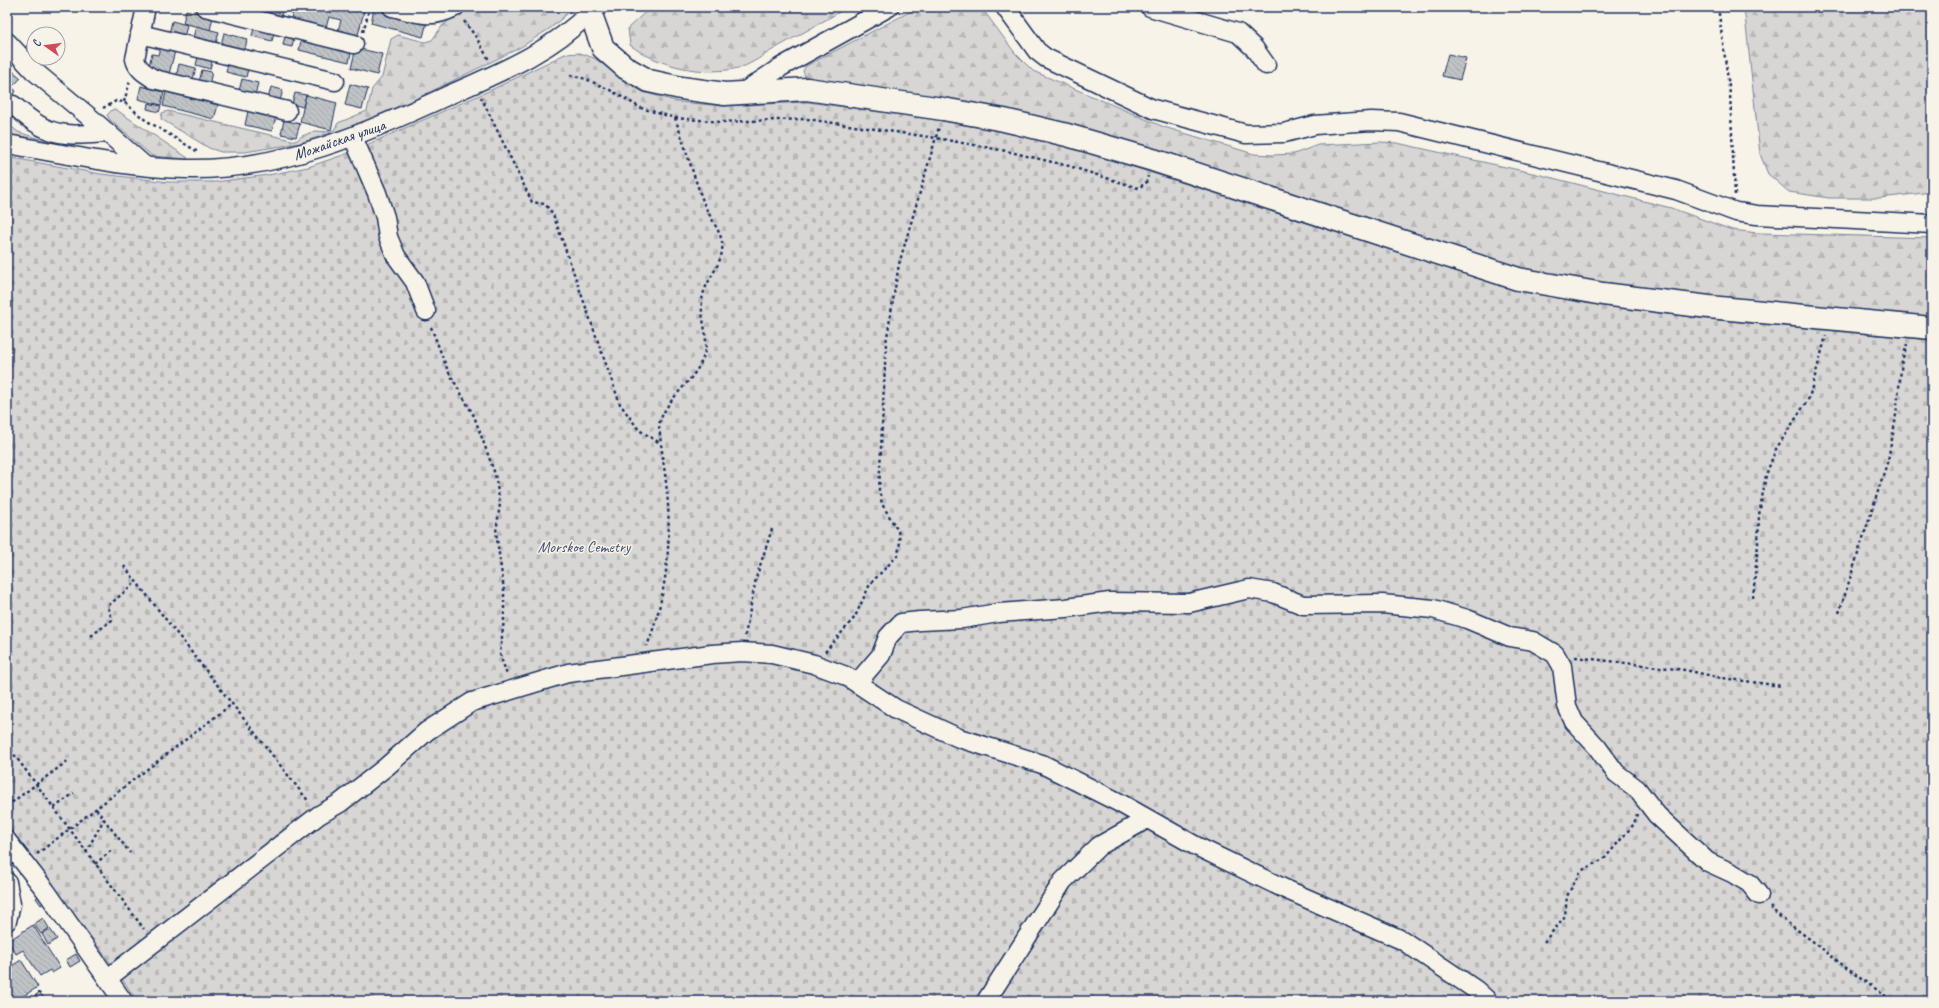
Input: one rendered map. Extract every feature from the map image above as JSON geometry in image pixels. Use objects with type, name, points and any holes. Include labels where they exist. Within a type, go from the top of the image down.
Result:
[{"type":"main road","points":[[592,10],[603,48],[626,68],[649,81],[681,88],[718,93],[807,89],[943,109],[1067,135],[1153,160],[1518,279],[1610,295],[1709,307],[1922,327]]},
{"type":"street","points":[[146,7],[135,61],[144,73],[154,79],[287,111]]},
{"type":"street","points":[[205,7],[354,44]]},
{"type":"street","points":[[392,7],[428,16],[438,15],[454,7]]},
{"type":"street","points":[[745,91],[781,68],[889,7]]},
{"type":"street","points":[[1005,7],[1037,51],[1046,58],[1153,109],[1246,134],[1261,135],[1284,133],[1316,125],[1371,121],[1399,122],[1676,190],[1736,212],[1757,215],[1932,224]]},
{"type":"street","points":[[1150,7],[1238,33],[1254,48],[1266,65]]},
{"type":"street","name":"Можайская улица","points":[[7,144],[97,160],[186,169],[223,167],[303,154],[353,137],[475,84],[528,59],[564,36],[592,10]]},
{"type":"street","points":[[140,34],[335,81]]},
{"type":"street","points":[[7,42],[34,71],[145,166]]},
{"type":"street","points":[[13,105],[37,124],[48,130],[72,134],[108,133]]},
{"type":"street","points":[[353,137],[377,193],[385,217],[388,237],[396,256],[415,282],[426,311]]},
{"type":"street","points":[[858,683],[881,655],[888,637],[901,623],[962,619],[998,613],[1066,608],[1110,602],[1189,602],[1249,589],[1273,593],[1303,605],[1382,604],[1433,609],[1466,619],[1510,637],[1534,641],[1555,654],[1562,666],[1567,706],[1574,722],[1597,747],[1616,773],[1637,789],[1657,815],[1708,862],[1749,883],[1759,894]]},
{"type":"street","points":[[108,978],[319,815],[346,799],[428,731],[472,702],[568,673],[640,663],[742,652],[772,654],[814,664],[846,676],[896,709],[959,738],[1042,764],[1196,846],[1286,889],[1402,940],[1476,990],[1488,1001]]},
{"type":"street","points":[[986,1001],[1063,881],[1099,846],[1147,819]]},
{"type":"street","points":[[7,841],[29,868],[123,1001]]},
{"type":"street","points":[[7,921],[11,904],[7,882],[29,868]]},
{"type":"path","points":[[354,44],[362,38],[370,7]]},
{"type":"path","points":[[454,7],[476,37],[497,73]]},
{"type":"path","points":[[1718,7],[1730,94],[1736,212]]},
{"type":"path","points":[[124,102],[132,75]]},
{"type":"path","points":[[570,75],[586,79],[610,90],[641,108],[676,118],[721,122],[807,119],[936,138],[1006,151],[1069,166],[1138,188],[1146,183],[1153,160]]},
{"type":"path","points":[[475,84],[532,202],[545,204],[553,214],[620,404],[639,430],[660,443]]},
{"type":"path","points":[[116,101],[124,102],[144,119],[223,167]]},
{"type":"path","points":[[814,664],[855,616],[870,584],[898,556],[900,542],[898,530],[882,504],[879,490],[886,343],[899,264],[943,109]]},
{"type":"path","points":[[640,663],[652,632],[663,596],[668,545],[667,493],[659,425],[661,415],[673,397],[692,378],[705,354],[706,333],[703,325],[702,302],[704,289],[720,263],[722,242],[703,202],[676,118]]},
{"type":"path","points":[[426,311],[436,342],[448,371],[474,416],[495,474],[500,504],[496,532],[504,590],[504,619],[500,654],[512,691]]},
{"type":"path","points":[[1753,598],[1759,515],[1766,475],[1776,449],[1809,398],[1831,318]]},
{"type":"path","points":[[1839,613],[1888,460],[1895,423],[1902,361],[1922,327]]},
{"type":"path","points":[[742,652],[756,578],[772,529]]},
{"type":"path","points":[[124,566],[319,815]]},
{"type":"path","points":[[91,636],[112,620],[112,615],[108,611],[108,606],[136,582]]},
{"type":"path","points":[[1555,654],[1685,670],[1722,678],[1782,686]]},
{"type":"path","points":[[29,868],[69,829],[232,704]]},
{"type":"path","points":[[7,745],[154,943]]},
{"type":"path","points":[[7,806],[69,760]]},
{"type":"path","points":[[54,808],[74,793]]},
{"type":"path","points":[[1544,942],[1565,916],[1568,896],[1581,871],[1605,858],[1634,824],[1644,797]]},
{"type":"path","points":[[96,809],[130,853]]},
{"type":"path","points":[[86,852],[104,819]]},
{"type":"path","points":[[95,864],[112,850]]},
{"type":"path","points":[[1759,894],[1778,916],[1863,981],[1884,994],[1888,1001]]},
{"type":"green space","points":[[472,7],[575,7],[552,27],[521,47],[418,98],[350,127],[300,143],[245,152],[221,152],[209,148],[161,119],[162,113],[168,111],[296,141],[302,136],[315,131],[330,132],[334,130],[338,123],[367,111],[372,89],[382,77],[391,39],[398,35],[425,42],[432,40],[443,25],[455,16]]},
{"type":"green space","points":[[651,7],[848,7],[742,67],[713,71],[683,68],[669,64],[642,53],[630,45],[628,28]]},
{"type":"green space","points":[[919,7],[981,7],[1015,53],[1033,71],[1164,127],[1254,154],[1294,154],[1318,145],[1380,142],[1397,143],[1537,174],[1671,208],[1732,230],[1758,233],[1932,238],[1932,317],[1714,296],[1604,283],[1520,268],[1155,149],[1068,125],[812,79],[805,76],[803,71],[806,66]]},
{"type":"green space","points":[[1744,7],[1932,7],[1932,192],[1880,198],[1829,198],[1789,192],[1768,174],[1760,154]]},
{"type":"green space","name":"Morskoe Cemetry","points":[[580,53],[594,58],[643,92],[679,102],[724,106],[808,102],[950,122],[1011,133],[1071,147],[1516,290],[1604,306],[1707,319],[1932,340],[1932,1001],[137,1001],[7,824],[7,157],[101,174],[169,182],[215,182],[268,175],[308,167],[346,154],[491,90],[565,54]]},
{"type":"green space","points":[[113,109],[188,158],[152,156],[110,120],[107,115]]},
{"type":"green space","points":[[7,123],[18,132],[58,145],[7,138]]},
{"type":"building","points":[[228,7],[283,7],[280,20]]},
{"type":"building","points":[[291,7],[302,7],[314,11],[315,7],[365,7],[357,39],[337,34],[341,20],[329,17],[325,31],[290,22],[294,8]]},
{"type":"building","points":[[374,8],[427,22],[423,37],[371,23]]},
{"type":"building","points":[[186,10],[213,17],[210,30],[183,23]]},
{"type":"building","points":[[172,21],[187,25],[184,38],[169,34]]},
{"type":"building","points":[[255,24],[275,29],[272,41],[252,36]]},
{"type":"building","points":[[196,26],[219,32],[215,47],[192,42]]},
{"type":"building","points":[[286,31],[295,33],[292,47],[283,45]]},
{"type":"building","points":[[224,33],[247,39],[244,55],[220,49]]},
{"type":"building","points":[[302,36],[352,48],[349,62],[299,50]]},
{"type":"building","points":[[161,44],[176,47],[169,74],[148,69],[152,54],[158,55]]},
{"type":"building","points":[[356,48],[382,54],[377,75],[351,68]]},
{"type":"building","points":[[199,53],[213,57],[210,69],[196,65]]},
{"type":"building","points":[[1448,54],[1466,58],[1460,80],[1442,76]]},
{"type":"building","points":[[229,60],[249,65],[246,77],[226,72]]},
{"type":"building","points":[[179,64],[196,68],[192,82],[176,78]]},
{"type":"building","points":[[9,68],[21,78],[14,85],[7,79],[7,70]]},
{"type":"building","points":[[202,70],[212,72],[209,85],[199,82]]},
{"type":"building","points":[[242,79],[258,83],[255,95],[239,91]]},
{"type":"building","points":[[350,84],[368,89],[362,109],[345,105]]},
{"type":"building","points":[[141,86],[164,92],[161,105],[138,99]]},
{"type":"building","points":[[12,87],[16,91],[8,101],[7,93]]},
{"type":"building","points":[[271,87],[283,90],[280,101],[268,99]]},
{"type":"building","points":[[166,92],[218,105],[214,119],[163,106]]},
{"type":"building","points":[[295,93],[306,95],[303,107],[292,104]]},
{"type":"building","points":[[306,95],[337,103],[331,130],[300,122]]},
{"type":"building","points":[[148,103],[161,106],[159,112],[147,109]]},
{"type":"building","points":[[248,111],[276,117],[272,131],[245,125]]},
{"type":"building","points":[[284,120],[300,124],[296,137],[281,134]]},
{"type":"building","points":[[41,894],[47,901],[41,905],[36,898]]},
{"type":"building","points":[[43,918],[49,928],[41,934],[34,924]]},
{"type":"building","points":[[33,925],[60,968],[52,973],[50,970],[40,976],[23,950],[16,954],[8,941]]},
{"type":"building","points":[[50,929],[57,939],[48,945],[42,934]]},
{"type":"building","points":[[76,954],[80,961],[70,967],[66,960]]},
{"type":"building","points":[[21,960],[38,987],[15,1001],[7,1001],[7,969]]},
{"type":"building","points":[[39,992],[47,1001],[30,1001]]}]
